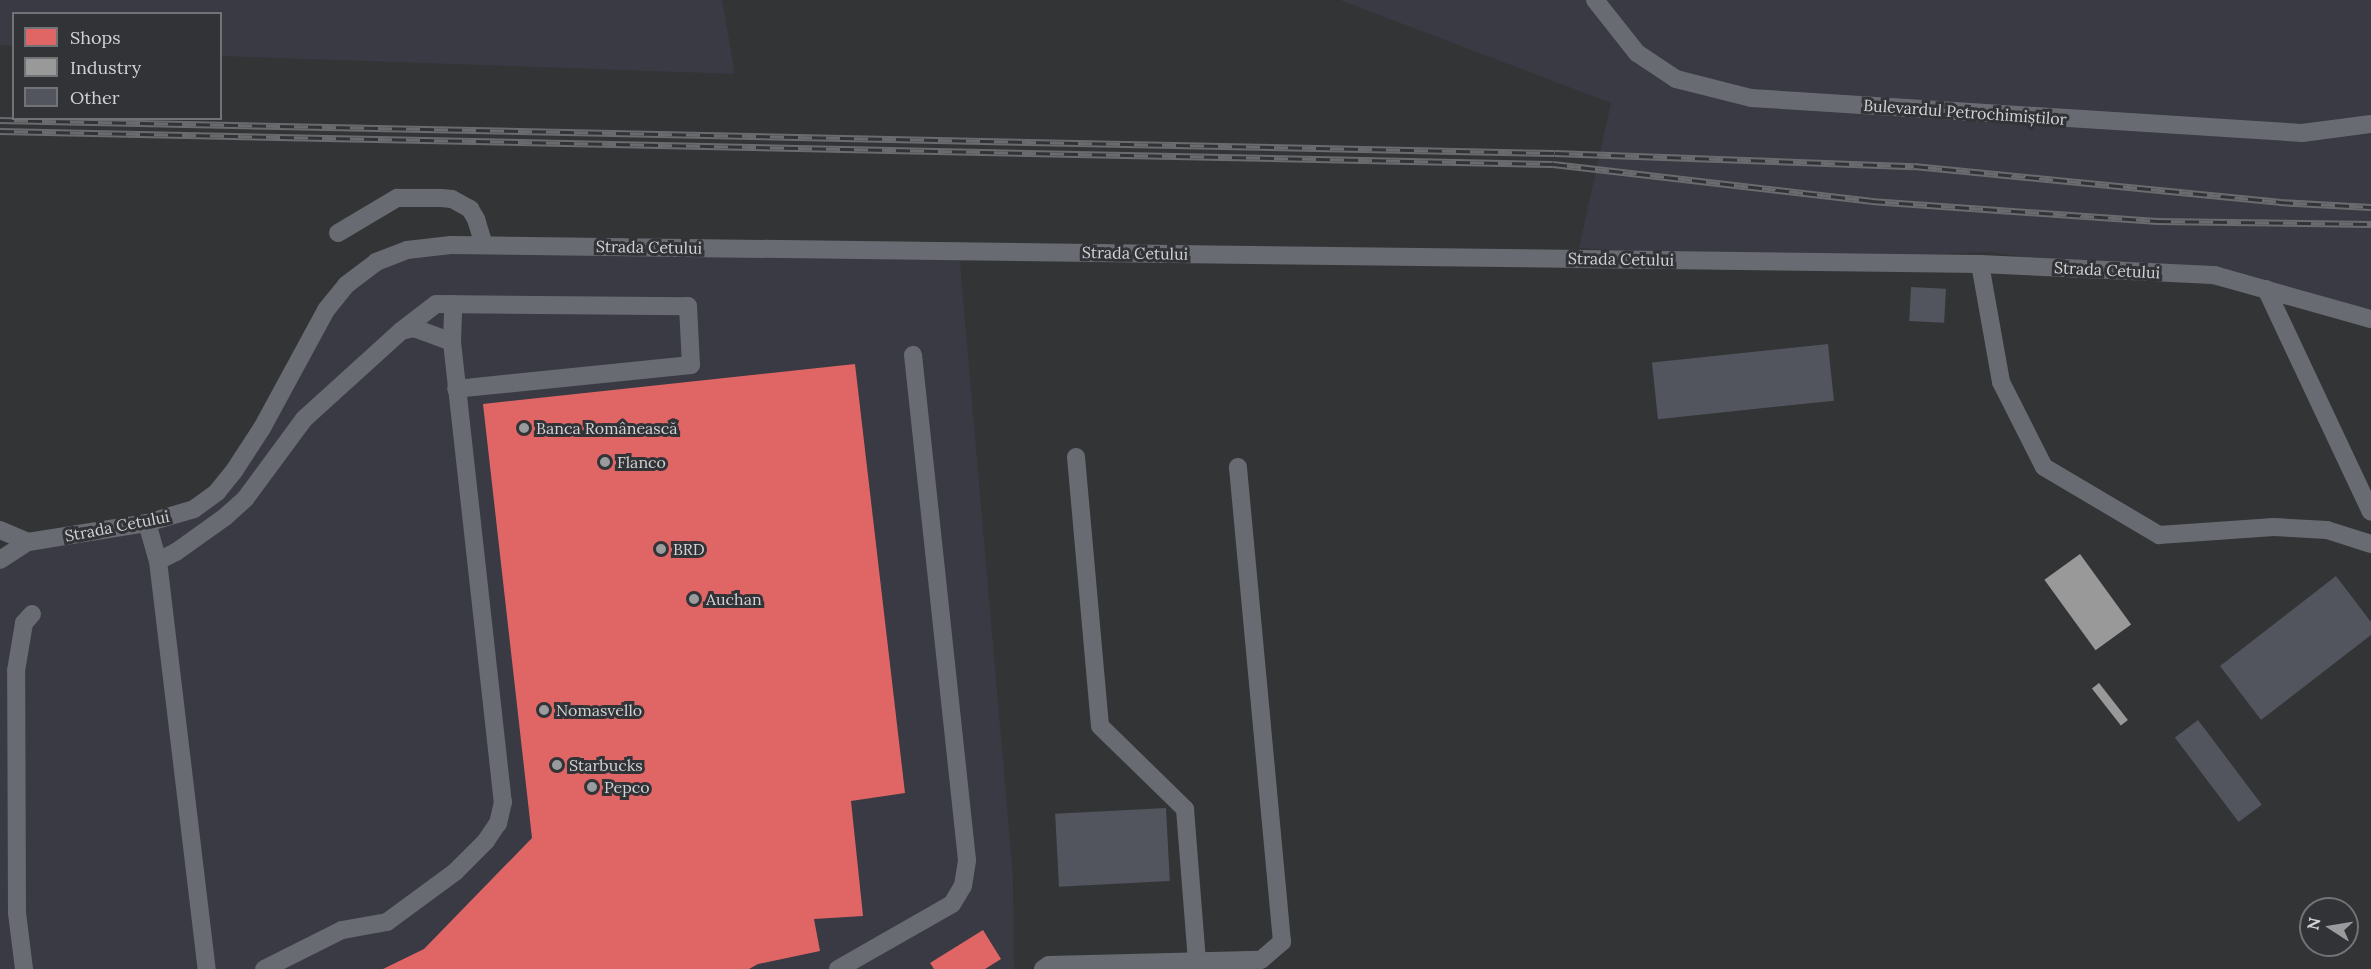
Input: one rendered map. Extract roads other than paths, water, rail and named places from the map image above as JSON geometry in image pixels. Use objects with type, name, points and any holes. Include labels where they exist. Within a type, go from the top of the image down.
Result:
[{"type":"street","name":"Bulevardul Petrochimiștilor","points":[[1595,0],[1637,53],[1676,80],[1751,98],[2302,134],[2371,124]]},
{"type":"street","points":[[338,233],[397,198],[441,198],[452,199],[470,209],[476,219],[484,245]]},
{"type":"street","name":"Strada Cetului","points":[[0,560],[28,542],[147,523],[194,509],[217,492],[234,471],[262,428],[326,310],[346,285],[376,262],[407,250],[451,245],[1980,264],[2214,275],[2371,319]]},
{"type":"street","points":[[1980,264],[2001,382],[2044,467],[2159,535],[2274,527],[2327,530],[2371,544]]},
{"type":"street","points":[[2266,289],[2371,512]]},
{"type":"street","points":[[158,561],[176,552],[225,517],[245,499],[304,419],[401,331],[436,304],[688,306],[691,365],[456,389]]},
{"type":"street","points":[[264,969],[342,930],[387,921],[455,872],[486,841],[498,824],[503,802],[456,389],[452,342],[453,304]]},
{"type":"street","points":[[401,331],[414,328],[452,342]]},
{"type":"street","points":[[838,969],[952,904],[963,886],[967,860],[913,355]]},
{"type":"street","points":[[1076,456],[1100,726],[1185,809],[1197,961]]},
{"type":"street","points":[[1043,969],[1049,965],[1261,960],[1282,942],[1238,467]]},
{"type":"street","points":[[194,509],[225,517]]},
{"type":"street","points":[[147,523],[158,561],[207,969]]},
{"type":"street","points":[[0,530],[28,542]]},
{"type":"street","points":[[24,969],[17,913],[16,670],[24,623],[32,614]]},
{"type":"railway","points":[[0,120],[1555,153],[1914,166],[2279,202],[2371,207]]},
{"type":"railway","points":[[0,131],[1553,164],[1871,201],[2157,221],[2371,224]]},
{"type":"place","name":"Banca Românească","points":[[524,428]]},
{"type":"place","name":"Flanco","points":[[605,462]]},
{"type":"place","name":"BRD","points":[[661,549]]},
{"type":"place","name":"Auchan","points":[[694,599]]},
{"type":"place","name":"Nomasvello","points":[[544,710]]},
{"type":"place","name":"Starbucks","points":[[557,765]]},
{"type":"place","name":"Pepco","points":[[592,787]]}]
